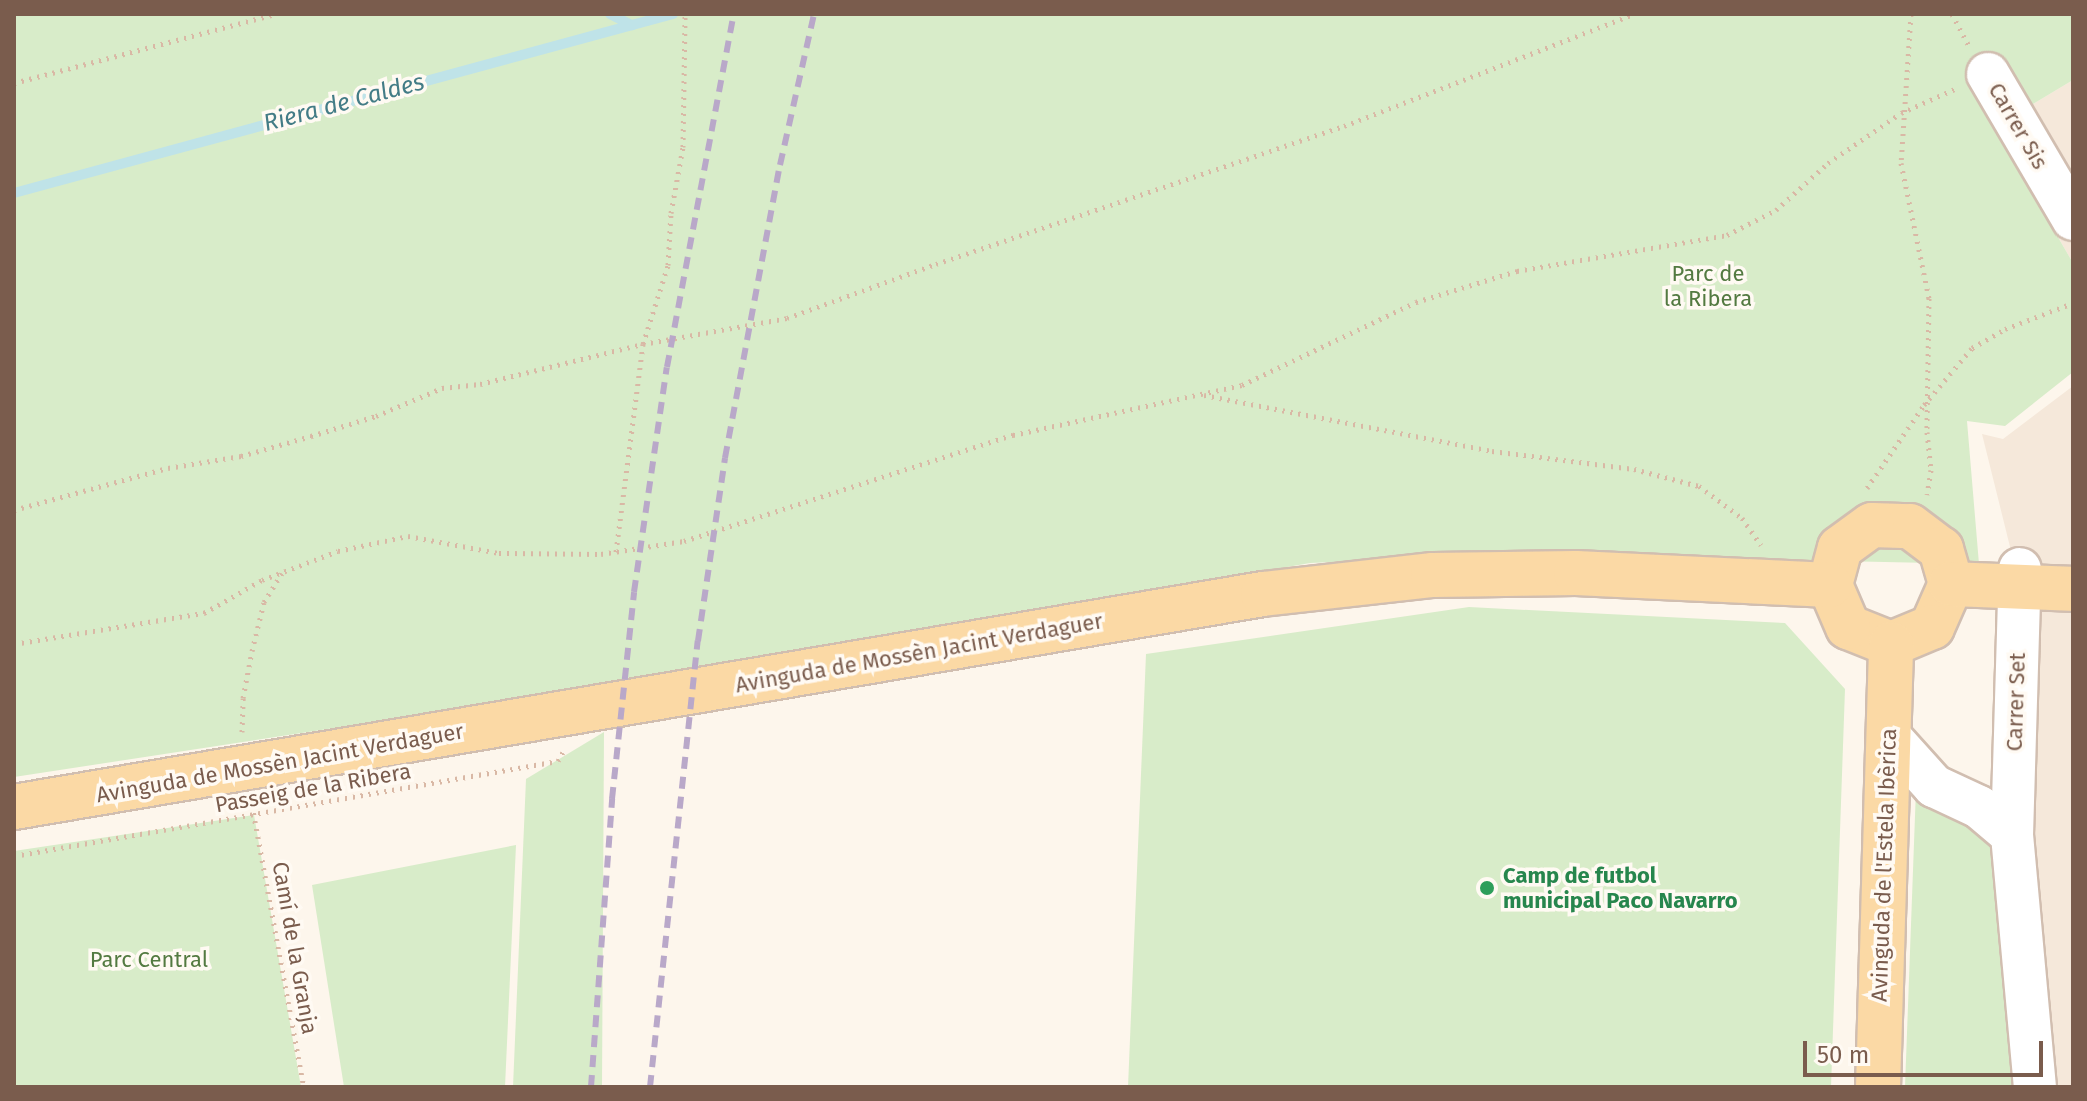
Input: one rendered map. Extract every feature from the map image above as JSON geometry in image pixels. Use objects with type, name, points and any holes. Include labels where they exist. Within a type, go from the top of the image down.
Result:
[{"type":"main road","points":[[1872,525],[1914,529],[1941,549],[1951,584],[1932,627],[1891,644],[1848,627],[1830,585],[1840,548],[1872,525]]},
{"type":"main road","name":"Avinguda de Mossèn Jacint Verdaguer","points":[[14,807],[1263,594],[1433,575],[1576,573],[1830,585]]},
{"type":"main road","points":[[1951,584],[2020,578],[2073,589]]},
{"type":"main road","name":"Avinguda de l'Estela Ibèrica","points":[[1878,1087],[1891,644]]},
{"type":"street","name":"Carrer Sis","points":[[1988,74],[2073,219]]},
{"type":"street","name":"Carrer Set","points":[[2020,578],[2012,835],[2035,1087]]},
{"type":"street","points":[[1888,735],[1934,786],[1979,807],[2012,835]]},
{"type":"path","points":[[14,83],[276,14]]},
{"type":"path","points":[[616,552],[643,344],[668,265],[671,213],[683,147],[685,14]]},
{"type":"path","points":[[14,510],[168,468],[241,456],[376,416],[442,388],[480,384],[643,344],[787,318],[936,264],[1344,126],[1634,14]]},
{"type":"path","points":[[1911,14],[1901,163],[1929,298],[1927,401],[1931,470],[1927,499],[1914,529]]},
{"type":"path","points":[[14,644],[204,613],[283,572],[338,551],[408,536],[499,553],[616,552],[684,541],[1013,435],[1242,385],[1430,297],[1517,271],[1727,235],[1776,210],[1828,163],[1905,111],[1988,74]]},
{"type":"path","points":[[1859,498],[1927,401],[1972,348],[2005,329],[2073,303]]},
{"type":"path","points":[[1199,394],[1492,451],[1634,469],[1699,486],[1742,518],[1776,567],[1774,583]]},
{"type":"path","name":"Camí de la Granja","points":[[283,572],[264,602],[243,698],[246,769],[304,1087]]},
{"type":"path","name":"Passeig de la Ribera","points":[[14,856],[558,761],[589,710]]},
{"type":"shaded area","points":[[2073,80],[2073,263],[1998,134],[2033,104]]},
{"type":"shaded area","points":[[2073,386],[2073,1087],[2035,1087],[2020,587],[1982,434],[2003,439]]},
{"type":"green space","name":"Parc de la Ribera","points":[[14,14],[2073,14],[2073,80],[2033,104],[1998,134],[2073,263],[2073,372],[2005,426],[1967,421],[1979,564],[1505,554],[1310,563],[603,687],[14,777]]},
{"type":"green space","name":"Camp de futbol municipal Paco Navarro","points":[[1469,607],[1785,623],[1845,689],[1831,1087],[1128,1087],[1146,654]]},
{"type":"green space","points":[[604,732],[602,1087],[513,1087],[526,779]]},
{"type":"green space","points":[[1916,789],[1998,848],[2016,1087],[1905,1087]]},
{"type":"green space","name":"Parc Central","points":[[254,815],[301,1087],[14,1087],[14,851]]},
{"type":"green space","points":[[516,845],[505,1087],[344,1087],[312,885]]},
{"type":"waterway","points":[[610,14],[632,25]]},
{"type":"waterway","name":"Riera de Caldes","points":[[14,193],[673,14]]},
{"type":"railway","points":[[591,1087],[612,799],[634,592],[667,367],[734,14]]},
{"type":"railway","points":[[650,1087],[698,641],[725,458],[780,165],[814,14]]},
{"type":"place","name":"Camp de futbol municipal Paco Navarro","points":[[1487,888]]}]
